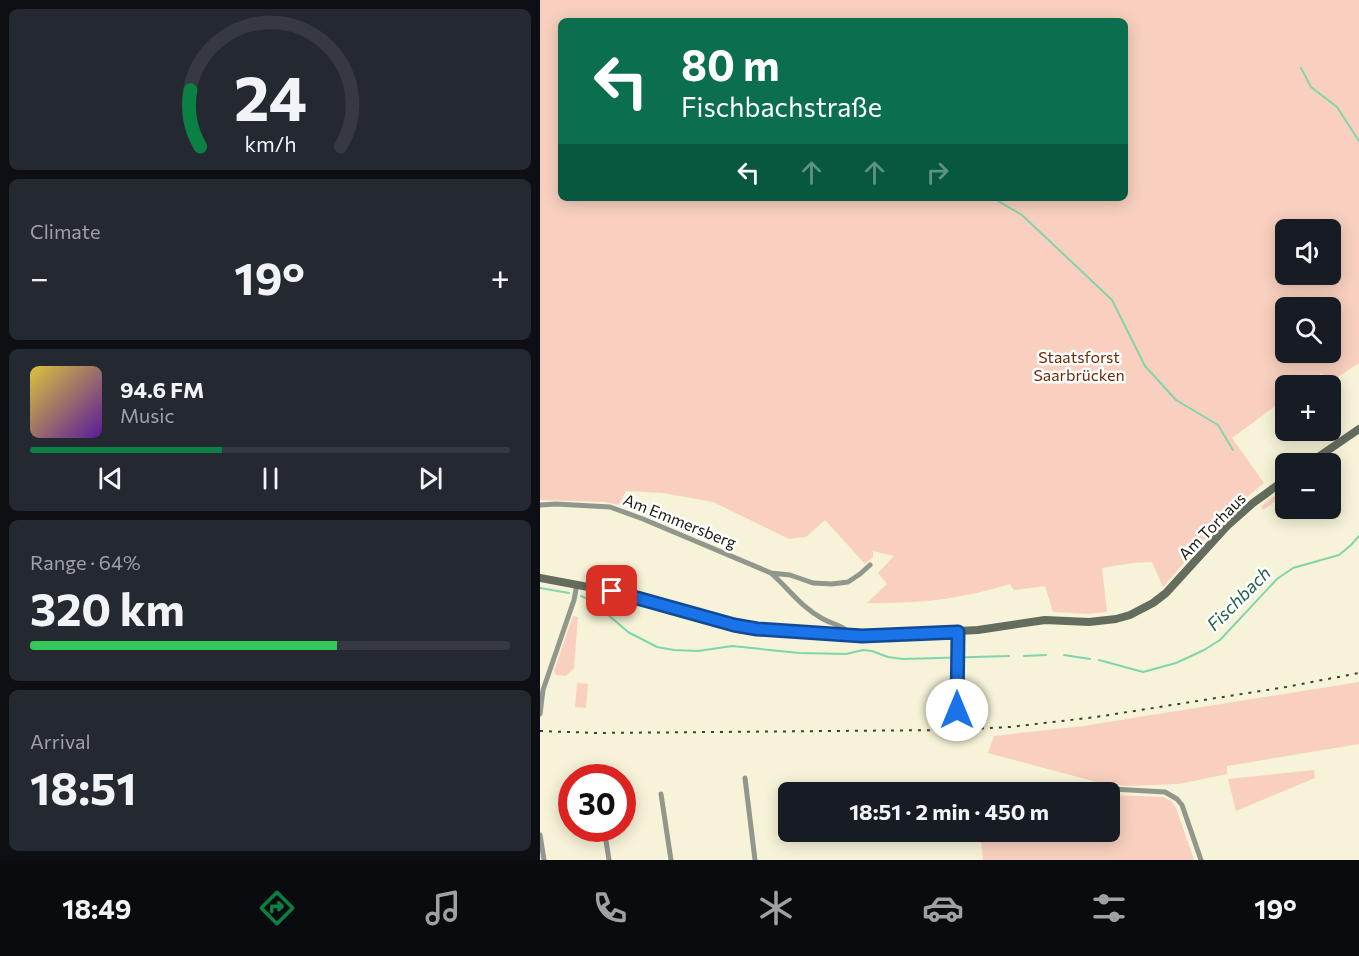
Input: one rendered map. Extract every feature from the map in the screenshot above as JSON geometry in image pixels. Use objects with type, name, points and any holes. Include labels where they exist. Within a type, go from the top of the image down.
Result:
[{"type":"main road","points":[[1324,453],[1359,429]]},
{"type":"main road","name":"Am Torhaus","points":[[540,578],[576,588],[631,595],[743,627],[851,636],[958,632],[1045,620],[1082,623],[1116,619],[1143,609],[1161,597],[1227,526],[1275,487]]},
{"type":"street","name":"Am Emmersberg","points":[[540,505],[610,507],[771,573],[790,575],[813,584],[843,583],[853,579],[870,565]]},
{"type":"street","name":"Am Emmersberg","points":[[771,573],[804,606],[822,619],[848,630],[851,636]]},
{"type":"street","points":[[540,714],[543,690],[576,588]]},
{"type":"street","points":[[957,710],[958,632]]},
{"type":"street","points":[[745,778],[755,860]]},
{"type":"street","points":[[1120,789],[1165,792],[1177,799],[1182,805],[1201,860]]},
{"type":"street","points":[[661,794],[671,860]]},
{"type":"street","points":[[540,835],[544,860]]},
{"type":"street","points":[[606,842],[609,860]]},
{"type":"green space","name":"Staatsforst Saarbrücken","points":[[540,0],[1359,0],[1359,363],[1341,375],[1323,375],[1322,373],[1319,375],[1275,375],[1275,406],[1232,438],[1264,483],[1219,523],[1163,587],[1152,562],[1132,563],[1102,568],[1107,612],[1089,614],[1053,612],[1045,586],[1014,590],[1010,584],[940,600],[867,603],[887,584],[878,573],[894,556],[873,551],[873,557],[865,564],[825,520],[806,537],[789,539],[713,502],[663,493],[626,491],[619,505],[604,502],[540,500]]},
{"type":"green space","points":[[1275,496],[1275,502],[1263,510],[1261,506]]},
{"type":"green space","points":[[573,616],[578,617],[574,668],[566,676],[556,675],[554,671]]},
{"type":"green space","points":[[1359,682],[1359,744],[1227,766],[1227,774],[1179,784],[1128,786],[1120,785],[1120,782],[1097,782],[988,753],[994,736],[1083,726]]},
{"type":"green space","points":[[577,683],[588,684],[586,708],[575,707]]},
{"type":"green space","points":[[1314,770],[1315,778],[1236,811],[1228,779]]},
{"type":"green space","points":[[1120,795],[1163,797],[1171,801],[1176,808],[1194,860],[983,860],[981,842],[1120,842]]},
{"type":"waterway","points":[[1301,68],[1311,87],[1337,107],[1359,141]]},
{"type":"waterway","points":[[998,201],[1022,215],[1112,300],[1145,366],[1176,400],[1218,425],[1233,450]]},
{"type":"waterway","name":"Fischbach","points":[[1099,660],[1143,672],[1176,663],[1204,650],[1220,640],[1277,579],[1293,568],[1339,555],[1359,536]]},
{"type":"waterway","name":"Fischbach","points":[[540,588],[569,593]]},
{"type":"waterway","name":"Fischbach","points":[[581,596],[592,601],[628,632],[657,647],[674,650],[698,651],[732,646],[799,653],[846,654],[863,650],[903,659],[1009,656]]},
{"type":"waterway","name":"Fischbach","points":[[1024,656],[1046,655]]},
{"type":"waterway","name":"Fischbach","points":[[1064,655],[1090,659]]},
{"type":"railway","points":[[540,731],[597,733],[949,730],[1010,727],[1096,717],[1359,673]]},
{"type":"route","points":[[612,591],[734,625],[757,629],[839,636],[958,632],[957,710]]}]
